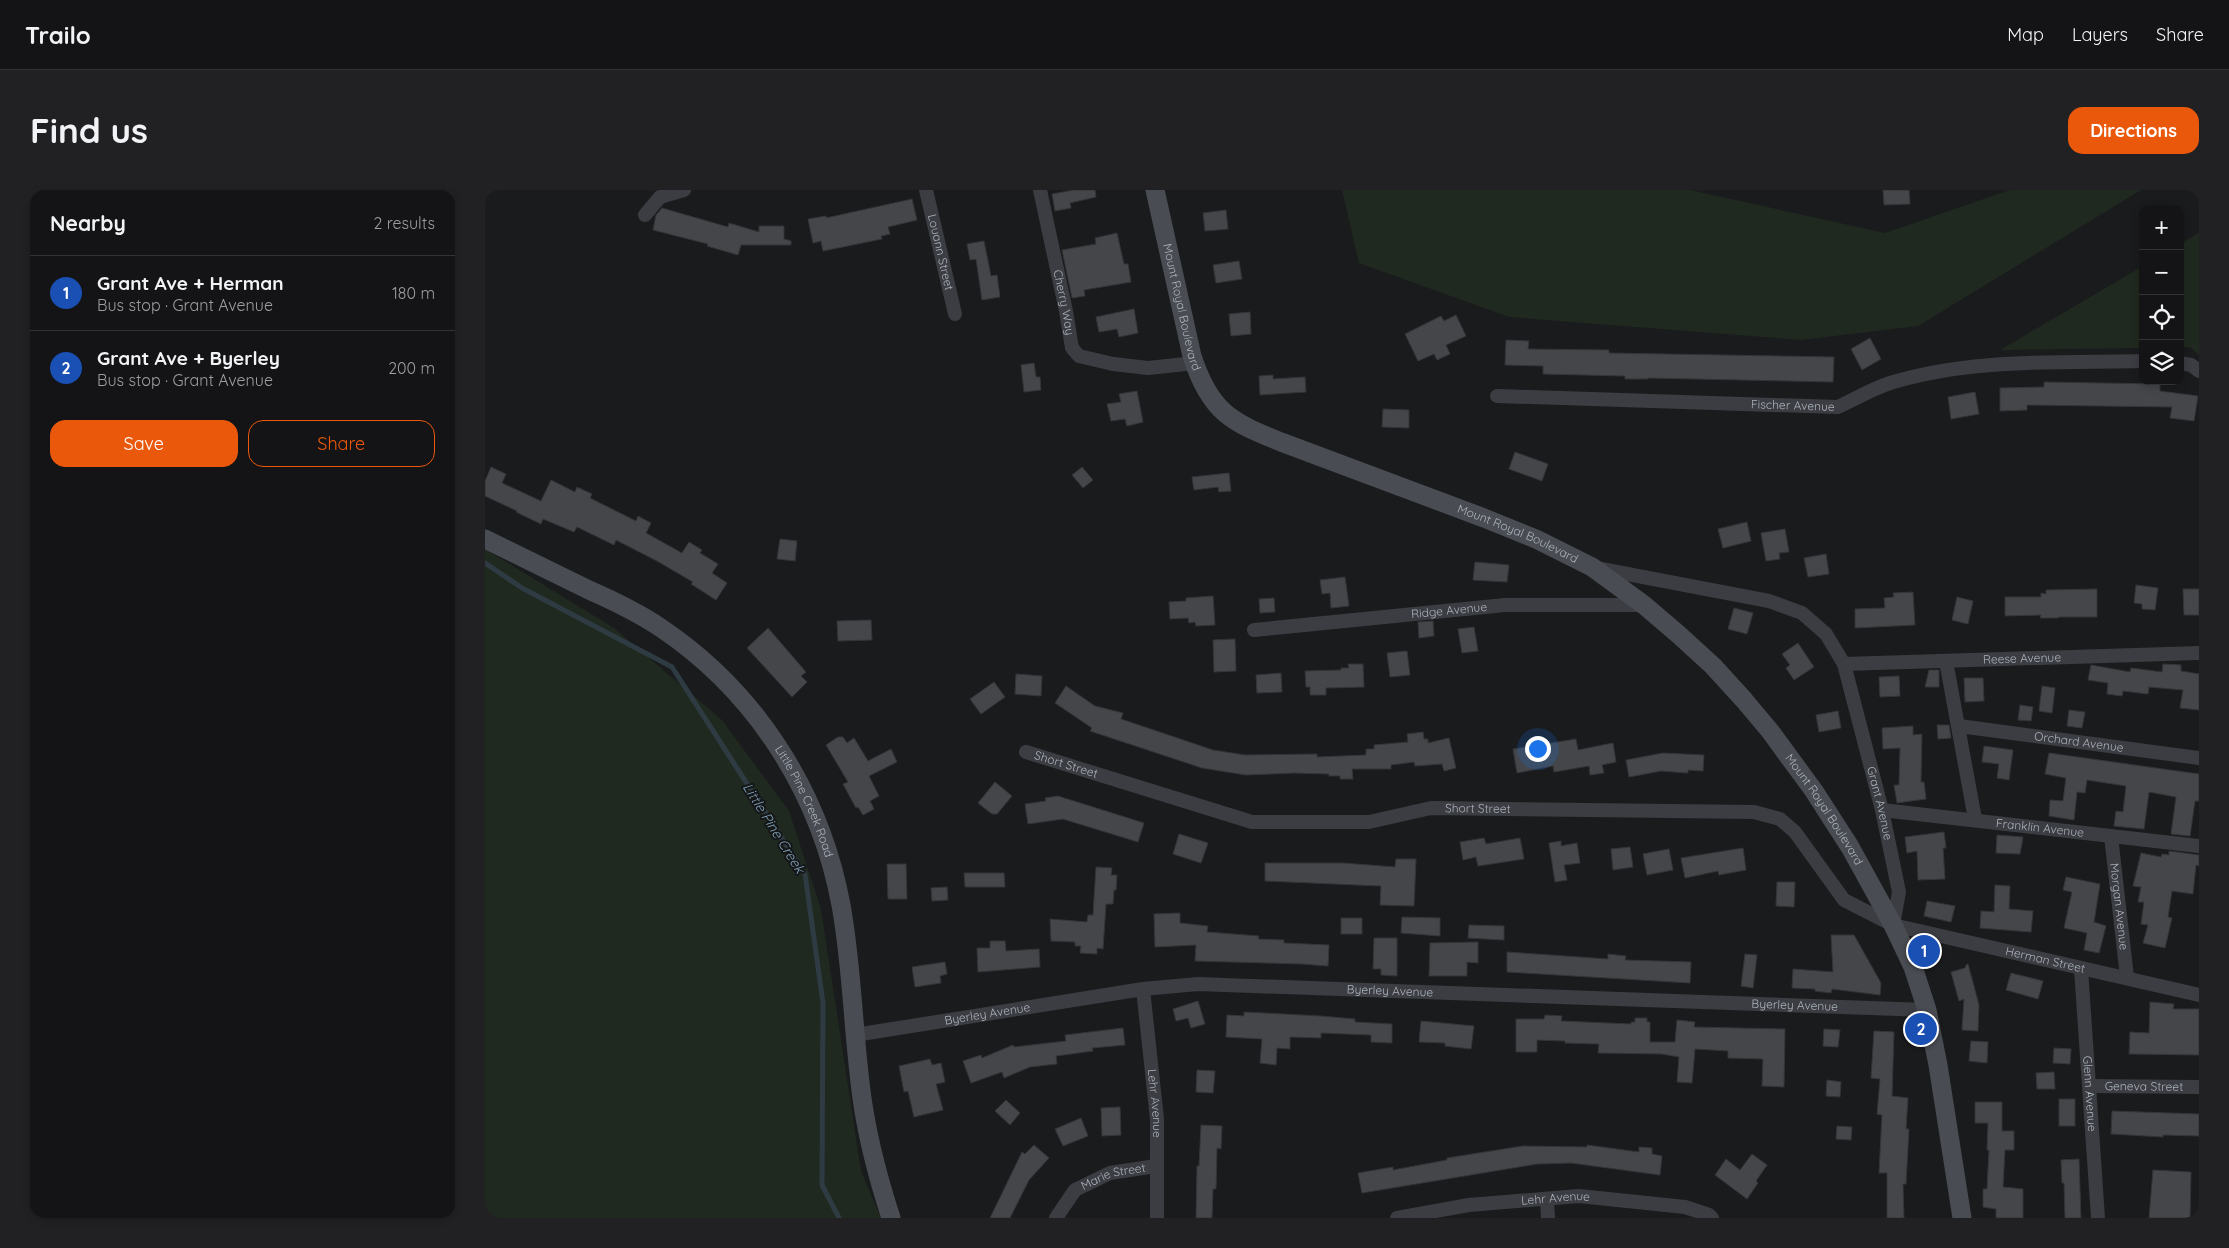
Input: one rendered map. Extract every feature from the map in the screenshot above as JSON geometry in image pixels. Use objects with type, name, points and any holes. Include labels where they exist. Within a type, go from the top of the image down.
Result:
[{"type":"main road","name":"Mount Royal Boulevard","points":[[1155,190],[1185,327],[1195,363],[1201,382],[1225,415],[1245,428],[1536,538],[1592,567],[1644,605],[1713,666],[1770,730],[1814,791],[1850,847],[1893,925]]},
{"type":"main road","name":"Little Pine Creek Road","points":[[485,539],[660,626],[688,647],[735,690],[762,722],[786,756],[819,826],[833,869],[841,905],[863,1105],[873,1154],[891,1218]]},
{"type":"main road","points":[[1893,925],[1913,967],[1927,1010],[1962,1218]]},
{"type":"street","points":[[645,215],[660,197],[684,190]]},
{"type":"street","name":"Louann Street","points":[[926,190],[955,314]]},
{"type":"street","name":"Cherry Way","points":[[1040,190],[1072,348],[1079,356],[1113,364],[1148,368],[1172,367],[1195,363]]},
{"type":"street","name":"Fischer Avenue","points":[[1497,396],[1838,407],[1888,384],[1947,369],[2025,363],[2139,361]]},
{"type":"street","points":[[2184,364],[2191,365],[2199,371]]},
{"type":"street","name":"Grant Avenue","points":[[1592,567],[1769,601],[1802,613],[1826,634],[1844,664],[1882,810],[1899,892],[1893,925]]},
{"type":"street","name":"Ridge Avenue","points":[[1254,630],[1505,605],[1644,605]]},
{"type":"street","name":"Reese Avenue","points":[[1844,664],[2199,653]]},
{"type":"street","points":[[1946,660],[1975,819]]},
{"type":"street","name":"Orchard Avenue","points":[[1959,726],[2199,758]]},
{"type":"street","name":"Short Street","points":[[1026,752],[1253,822],[1369,822],[1431,808],[1754,812],[1780,819],[1795,832],[1845,900],[1893,925]]},
{"type":"street","name":"Franklin Avenue","points":[[1882,810],[1975,819],[2199,846]]},
{"type":"street","name":"Morgan Avenue","points":[[2111,836],[2127,977]]},
{"type":"street","name":"Herman Street","points":[[1893,925],[2199,995]]},
{"type":"street","name":"Glenn Avenue","points":[[2081,969],[2098,1218]]},
{"type":"street","name":"Byerley Avenue","points":[[855,1035],[1143,989],[1198,984],[1927,1010]]},
{"type":"street","name":"Lehr Avenue","points":[[1143,989],[1157,1120],[1157,1218]]},
{"type":"street","name":"Geneva Street","points":[[2089,1086],[2199,1087]]},
{"type":"street","name":"Marie Street","points":[[1056,1218],[1075,1190],[1110,1173],[1156,1166]]},
{"type":"street","name":"Lehr Avenue","points":[[1397,1218],[1469,1205],[1579,1196],[1675,1206],[1709,1215],[1712,1218]]},
{"type":"street","points":[[1547,1199],[1548,1218]]},
{"type":"shaded area","points":[[1342,190],[1690,190],[1885,233],[2010,190],[2141,190],[1918,326],[1801,340],[1509,317],[1359,263]]},
{"type":"shaded area","points":[[2199,233],[2199,355],[2190,347],[2184,347],[2184,242]]},
{"type":"shaded area","points":[[2139,268],[2139,348],[2000,350]]},
{"type":"shaded area","points":[[485,549],[614,628],[722,720],[789,811],[821,909],[861,1171],[881,1218],[485,1218]]},
{"type":"building","points":[[1074,190],[1095,190],[1096,197],[1070,203],[1071,208],[1055,211],[1052,194]]},
{"type":"building","points":[[1883,190],[1909,190],[1910,204],[1884,205]]},
{"type":"building","points":[[912,199],[917,220],[888,227],[890,234],[881,236],[882,239],[823,251],[821,241],[813,243],[808,219],[826,216],[826,218]]},
{"type":"building","points":[[662,208],[728,227],[729,223],[759,232],[759,226],[784,226],[784,239],[791,241],[791,245],[741,245],[738,255],[707,246],[708,244],[653,230],[656,215]]},
{"type":"building","points":[[1226,210],[1228,229],[1205,231],[1203,213]]},
{"type":"building","points":[[1117,233],[1124,264],[1128,264],[1131,282],[1084,290],[1085,296],[1072,298],[1062,250],[1096,244],[1095,238]]},
{"type":"building","points":[[984,241],[991,276],[997,275],[1000,297],[982,300],[976,259],[970,260],[967,244]]},
{"type":"building","points":[[1239,261],[1242,279],[1216,283],[1213,265]]},
{"type":"building","points":[[1134,309],[1138,333],[1119,337],[1117,329],[1099,332],[1096,317]]},
{"type":"building","points":[[1250,312],[1251,334],[1231,336],[1229,314]]},
{"type":"building","points":[[1456,315],[1466,336],[1446,345],[1450,354],[1437,360],[1434,354],[1418,361],[1405,334],[1441,316],[1444,321]]},
{"type":"building","points":[[1870,338],[1881,359],[1862,370],[1851,349]]},
{"type":"building","points":[[1506,340],[1529,341],[1528,349],[1609,350],[1609,353],[1834,357],[1833,382],[1625,379],[1625,376],[1543,374],[1543,366],[1505,365]]},
{"type":"building","points":[[1034,363],[1036,377],[1040,377],[1041,390],[1024,392],[1021,365]]},
{"type":"building","points":[[1273,375],[1273,379],[1305,377],[1306,392],[1260,395],[1259,376]]},
{"type":"building","points":[[2044,382],[2139,384],[2160,385],[2160,391],[2198,396],[2194,421],[2170,418],[2172,407],[2027,405],[2027,410],[2000,411],[2000,388],[2044,387]]},
{"type":"building","points":[[1137,391],[1143,422],[1127,426],[1125,419],[1111,421],[1107,404],[1121,402],[1119,394]]},
{"type":"building","points":[[1975,392],[1979,414],[1951,419],[1948,397]]},
{"type":"building","points":[[1383,409],[1409,410],[1409,428],[1382,427]]},
{"type":"building","points":[[1515,452],[1548,464],[1542,481],[1509,469]]},
{"type":"building","points":[[491,467],[506,474],[502,483],[541,501],[551,480],[575,492],[577,487],[592,494],[590,498],[636,521],[638,516],[651,523],[646,533],[682,553],[689,542],[702,550],[700,553],[718,564],[712,573],[727,583],[716,600],[691,584],[693,582],[616,540],[614,545],[577,527],[574,532],[543,519],[541,524],[516,512],[485,496],[485,481]]},
{"type":"building","points":[[1082,467],[1093,480],[1083,488],[1072,475]]},
{"type":"building","points":[[1229,473],[1231,491],[1219,492],[1218,487],[1194,490],[1192,477]]},
{"type":"building","points":[[1747,522],[1751,541],[1723,548],[1718,529]]},
{"type":"building","points":[[1785,529],[1789,552],[1779,553],[1780,559],[1766,561],[1761,533]]},
{"type":"building","points":[[780,539],[797,541],[795,561],[777,559]]},
{"type":"building","points":[[1826,554],[1829,574],[1808,577],[1804,558]]},
{"type":"building","points":[[1475,562],[1509,565],[1507,582],[1473,580]]},
{"type":"building","points":[[1345,577],[1349,606],[1331,608],[1330,593],[1322,594],[1320,580]]},
{"type":"building","points":[[2136,585],[2158,588],[2155,610],[2142,609],[2142,604],[2134,603]]},
{"type":"building","points":[[2097,589],[2097,617],[2040,618],[2041,615],[2005,616],[2005,597],[2041,597],[2041,593],[2046,594],[2046,590]]},
{"type":"building","points":[[2183,589],[2199,589],[2199,615],[2184,615]]},
{"type":"building","points":[[1913,592],[1915,625],[1855,628],[1855,609],[1885,608],[1884,598],[1894,597],[1893,593]]},
{"type":"building","points":[[1213,596],[1215,625],[1196,626],[1195,622],[1189,623],[1188,618],[1170,619],[1169,602],[1186,601],[1186,598]]},
{"type":"building","points":[[1957,597],[1973,601],[1968,624],[1952,620]]},
{"type":"building","points":[[1274,598],[1275,612],[1260,613],[1259,599]]},
{"type":"building","points":[[1734,608],[1753,613],[1747,634],[1728,629]]},
{"type":"building","points":[[871,620],[872,640],[838,641],[837,621]]},
{"type":"building","points":[[1433,621],[1434,636],[1419,638],[1418,622]]},
{"type":"building","points":[[1474,627],[1478,651],[1462,653],[1458,629]]},
{"type":"building","points":[[768,628],[806,672],[801,676],[807,682],[792,697],[747,648]]},
{"type":"building","points":[[1235,639],[1236,671],[1214,672],[1213,640]]},
{"type":"building","points":[[1798,643],[1814,667],[1794,680],[1786,668],[1790,665],[1782,654]]},
{"type":"building","points":[[1407,651],[1410,675],[1390,677],[1387,653]]},
{"type":"building","points":[[1348,664],[1363,664],[1364,687],[1326,688],[1326,695],[1310,695],[1310,687],[1306,687],[1305,671],[1341,670],[1341,668],[1349,668]]},
{"type":"building","points":[[2163,664],[2181,665],[2181,671],[2199,674],[2199,710],[2180,708],[2183,690],[2149,687],[2148,694],[2123,691],[2122,696],[2107,694],[2108,683],[2088,680],[2091,665],[2130,672],[2131,668],[2162,672]]},
{"type":"building","points":[[1929,670],[1939,670],[1939,687],[1925,687]]},
{"type":"building","points":[[1281,673],[1282,692],[1257,693],[1256,675]]},
{"type":"building","points":[[1016,674],[1042,676],[1041,696],[1015,694]]},
{"type":"building","points":[[1899,676],[1900,696],[1880,697],[1879,677]]},
{"type":"building","points":[[1964,678],[1983,678],[1984,701],[1965,702]]},
{"type":"building","points":[[994,682],[1005,697],[981,714],[970,699]]},
{"type":"building","points":[[1066,686],[1095,706],[1123,713],[1121,719],[1213,750],[1245,755],[1317,754],[1317,757],[1366,755],[1366,749],[1374,749],[1374,745],[1408,742],[1407,734],[1423,732],[1424,739],[1428,739],[1428,743],[1449,738],[1456,768],[1444,771],[1442,764],[1415,766],[1414,762],[1391,765],[1391,769],[1352,769],[1353,779],[1340,779],[1340,776],[1329,776],[1329,774],[1246,775],[1202,768],[1090,731],[1092,728],[1055,703]]},
{"type":"building","points":[[2042,686],[2055,688],[2052,713],[2039,711]]},
{"type":"building","points":[[2020,705],[2033,707],[2031,721],[2018,720]]},
{"type":"building","points":[[2069,710],[2085,712],[2082,728],[2067,726]]},
{"type":"building","points":[[1838,711],[1841,728],[1819,732],[1816,715]]},
{"type":"building","points":[[1937,725],[1949,725],[1951,738],[1938,739]]},
{"type":"building","points":[[1913,726],[1913,735],[1922,734],[1921,782],[1924,782],[1926,799],[1897,803],[1894,785],[1899,785],[1900,748],[1883,749],[1882,728]]},
{"type":"building","points":[[838,737],[843,737],[847,743],[854,738],[868,761],[891,749],[897,762],[869,776],[879,796],[870,801],[874,809],[863,815],[858,807],[856,808],[843,784],[848,782],[826,745]]},
{"type":"building","points":[[1576,739],[1578,750],[1613,743],[1616,762],[1602,765],[1604,773],[1590,775],[1589,766],[1554,772],[1553,766],[1517,773],[1513,749]]},
{"type":"building","points":[[1984,746],[2013,750],[2009,780],[1997,778],[1999,764],[1982,762]]},
{"type":"building","points":[[1663,753],[1704,755],[1703,771],[1688,770],[1688,773],[1661,771],[1629,777],[1626,760]]},
{"type":"building","points":[[2049,753],[2199,774],[2199,801],[2195,801],[2190,836],[2171,834],[2176,797],[2149,792],[2144,829],[2114,826],[2116,811],[2123,812],[2126,786],[2087,780],[2085,793],[2077,792],[2074,820],[2049,816],[2050,800],[2063,801],[2066,778],[2045,774]]},
{"type":"building","points":[[995,782],[1012,796],[997,814],[992,814],[978,803]]},
{"type":"building","points":[[1058,796],[1144,823],[1138,842],[1063,819],[1028,824],[1025,804],[1046,801],[1045,798]]},
{"type":"building","points":[[1944,832],[1946,848],[1943,848],[1945,879],[1918,880],[1917,851],[1907,853],[1905,837]]},
{"type":"building","points":[[1179,834],[1208,843],[1201,863],[1173,854]]},
{"type":"building","points":[[1997,835],[2023,837],[2020,854],[1996,853]]},
{"type":"building","points":[[1484,838],[1486,844],[1520,838],[1524,859],[1478,866],[1476,857],[1463,860],[1460,842]]},
{"type":"building","points":[[1561,841],[1561,846],[1577,843],[1580,863],[1564,865],[1567,880],[1555,882],[1549,843]]},
{"type":"building","points":[[1630,847],[1633,867],[1613,870],[1611,849]]},
{"type":"building","points":[[1743,848],[1746,870],[1719,875],[1718,871],[1685,878],[1681,858]]},
{"type":"building","points":[[1669,849],[1673,870],[1647,875],[1643,854]]},
{"type":"building","points":[[2169,851],[2199,855],[2199,866],[2196,865],[2193,894],[2172,891],[2168,917],[2172,918],[2165,948],[2143,943],[2148,925],[2141,924],[2144,902],[2138,902],[2141,887],[2133,886],[2141,853],[2161,857],[2162,854],[2169,855]]},
{"type":"building","points":[[1396,859],[1416,859],[1414,906],[1380,905],[1381,886],[1265,881],[1265,863],[1343,863],[1395,867]]},
{"type":"building","points":[[887,864],[906,864],[907,899],[888,899]]},
{"type":"building","points":[[1096,867],[1112,868],[1111,875],[1117,875],[1116,890],[1114,890],[1113,904],[1106,904],[1103,949],[1097,948],[1097,954],[1080,953],[1081,946],[1075,946],[1075,942],[1051,941],[1050,919],[1087,922],[1088,915],[1093,915]]},
{"type":"building","points":[[964,873],[1004,873],[1005,887],[965,887]]},
{"type":"building","points":[[2066,877],[2100,884],[2094,922],[2106,926],[2099,953],[2084,950],[2087,933],[2064,928],[2072,892],[2063,890]]},
{"type":"building","points":[[1777,882],[1795,882],[1794,907],[1776,906]]},
{"type":"building","points":[[1995,885],[2010,886],[2009,909],[2033,911],[2031,932],[1980,928],[1981,911],[1994,912]]},
{"type":"building","points":[[947,887],[948,900],[932,901],[931,888]]},
{"type":"building","points":[[1927,901],[1955,906],[1951,922],[1924,916]]},
{"type":"building","points":[[1180,913],[1180,923],[1208,926],[1207,932],[1259,936],[1258,939],[1284,940],[1284,943],[1329,945],[1328,966],[1195,961],[1196,945],[1155,947],[1154,914]]},
{"type":"building","points":[[1402,917],[1440,918],[1440,936],[1401,933]]},
{"type":"building","points":[[1341,918],[1362,918],[1362,934],[1341,934]]},
{"type":"building","points":[[1469,925],[1504,926],[1504,940],[1468,938]]},
{"type":"building","points":[[1831,935],[1854,935],[1881,983],[1880,995],[1832,989],[1831,993],[1815,991],[1815,989],[1792,988],[1793,969],[1833,972]]},
{"type":"building","points":[[1374,938],[1397,938],[1397,976],[1381,975],[1381,969],[1373,969]]},
{"type":"building","points":[[990,941],[1005,941],[1006,951],[1039,949],[1040,967],[978,972],[977,948],[990,948]]},
{"type":"building","points":[[1478,942],[1478,963],[1467,962],[1467,976],[1429,976],[1430,943]]},
{"type":"building","points":[[1507,952],[1608,959],[1608,954],[1626,956],[1625,960],[1691,962],[1690,983],[1507,972]]},
{"type":"building","points":[[1745,954],[1757,955],[1753,988],[1741,986]]},
{"type":"building","points":[[945,962],[947,974],[940,976],[941,983],[915,987],[912,967]]},
{"type":"building","points":[[1968,964],[1979,1005],[1978,1031],[1962,1030],[1964,999],[1959,1001],[1951,972],[1965,968]]},
{"type":"building","points":[[2011,973],[2043,981],[2038,999],[2006,990]]},
{"type":"building","points":[[1198,1001],[1205,1024],[1191,1028],[1188,1018],[1176,1021],[1173,1009]]},
{"type":"building","points":[[2150,1002],[2174,1004],[2173,1009],[2199,1009],[2199,1055],[2129,1054],[2130,1032],[2149,1033]]},
{"type":"building","points":[[1244,1012],[1321,1016],[1355,1019],[1355,1022],[1392,1024],[1392,1043],[1371,1042],[1371,1035],[1321,1033],[1321,1038],[1290,1037],[1290,1049],[1277,1048],[1276,1065],[1260,1063],[1262,1039],[1226,1037],[1227,1015],[1244,1016]]},
{"type":"building","points":[[1545,1015],[1562,1016],[1561,1021],[1631,1024],[1631,1022],[1635,1022],[1635,1018],[1647,1018],[1647,1022],[1650,1022],[1650,1042],[1675,1042],[1677,1020],[1695,1022],[1694,1027],[1785,1029],[1784,1087],[1762,1086],[1763,1059],[1728,1058],[1728,1051],[1695,1049],[1692,1083],[1677,1082],[1679,1057],[1662,1054],[1598,1053],[1599,1044],[1537,1040],[1537,1052],[1516,1052],[1516,1019],[1544,1019]]},
{"type":"building","points":[[1421,1021],[1474,1026],[1471,1049],[1445,1046],[1445,1043],[1419,1042]]},
{"type":"building","points":[[1123,1028],[1125,1045],[1092,1048],[1093,1051],[1056,1056],[1057,1064],[1030,1067],[1004,1078],[1002,1072],[971,1083],[963,1061],[981,1055],[982,1058],[1013,1045],[1014,1047],[1066,1041],[1065,1035]]},
{"type":"building","points":[[1824,1029],[1840,1030],[1838,1047],[1823,1046]]},
{"type":"building","points":[[1874,1031],[1894,1032],[1892,1096],[1908,1098],[1906,1129],[1909,1129],[1906,1184],[1903,1184],[1904,1218],[1887,1218],[1887,1173],[1879,1173],[1882,1115],[1877,1114],[1880,1079],[1871,1078]]},
{"type":"building","points":[[1971,1041],[1988,1042],[1987,1063],[1969,1061]]},
{"type":"building","points":[[2054,1048],[2071,1049],[2070,1064],[2053,1063]]},
{"type":"building","points":[[930,1059],[932,1065],[941,1063],[945,1082],[936,1084],[943,1110],[914,1117],[908,1091],[904,1092],[899,1066]]},
{"type":"building","points":[[1197,1070],[1215,1071],[1213,1093],[1196,1092]]},
{"type":"building","points":[[2054,1072],[2055,1089],[2037,1089],[2036,1073]]},
{"type":"building","points":[[1827,1080],[1841,1082],[1840,1097],[1826,1096]]},
{"type":"building","points":[[2059,1099],[2075,1099],[2075,1126],[2059,1126]]},
{"type":"building","points":[[1006,1100],[1020,1113],[1010,1125],[995,1111]]},
{"type":"building","points":[[1975,1102],[2002,1102],[2002,1131],[2014,1131],[2014,1150],[2005,1150],[2003,1187],[2023,1189],[2023,1218],[1996,1218],[1996,1209],[1983,1207],[1983,1189],[1987,1189],[1988,1123],[1975,1123]]},
{"type":"building","points":[[1120,1107],[1121,1135],[1102,1136],[1101,1108]]},
{"type":"building","points":[[2112,1111],[2199,1114],[2199,1136],[2163,1135],[2163,1137],[2111,1134]]},
{"type":"building","points":[[1081,1118],[1088,1136],[1063,1146],[1055,1129]]},
{"type":"building","points":[[1201,1125],[1222,1126],[1221,1149],[1217,1148],[1216,1189],[1213,1189],[1212,1218],[1196,1218],[1197,1166],[1199,1166]]},
{"type":"building","points":[[1837,1126],[1852,1127],[1851,1140],[1836,1139]]},
{"type":"building","points":[[1034,1145],[1049,1158],[1029,1180],[1010,1218],[990,1218],[1022,1152],[1025,1154]]},
{"type":"building","points":[[1587,1145],[1639,1152],[1639,1147],[1652,1148],[1652,1154],[1662,1156],[1660,1175],[1571,1163],[1537,1164],[1362,1193],[1358,1173],[1393,1167],[1393,1170],[1447,1160],[1447,1158],[1523,1146],[1587,1147]]},
{"type":"building","points":[[1752,1154],[1767,1165],[1747,1199],[1715,1175],[1726,1159],[1740,1170]]},
{"type":"building","points":[[2079,1159],[2081,1218],[2065,1218],[2061,1160]]},
{"type":"building","points":[[2153,1170],[2191,1172],[2190,1218],[2149,1218]]},
{"type":"waterway","name":"Little Pine Creek","points":[[485,563],[522,588],[672,667],[805,874],[823,1003],[822,1185],[839,1218]]},
{"type":"place","name":"Grant Ave + Herman","points":[[1924,951]]},
{"type":"place","name":"Grant Ave + Byerley","points":[[1921,1029]]}]
